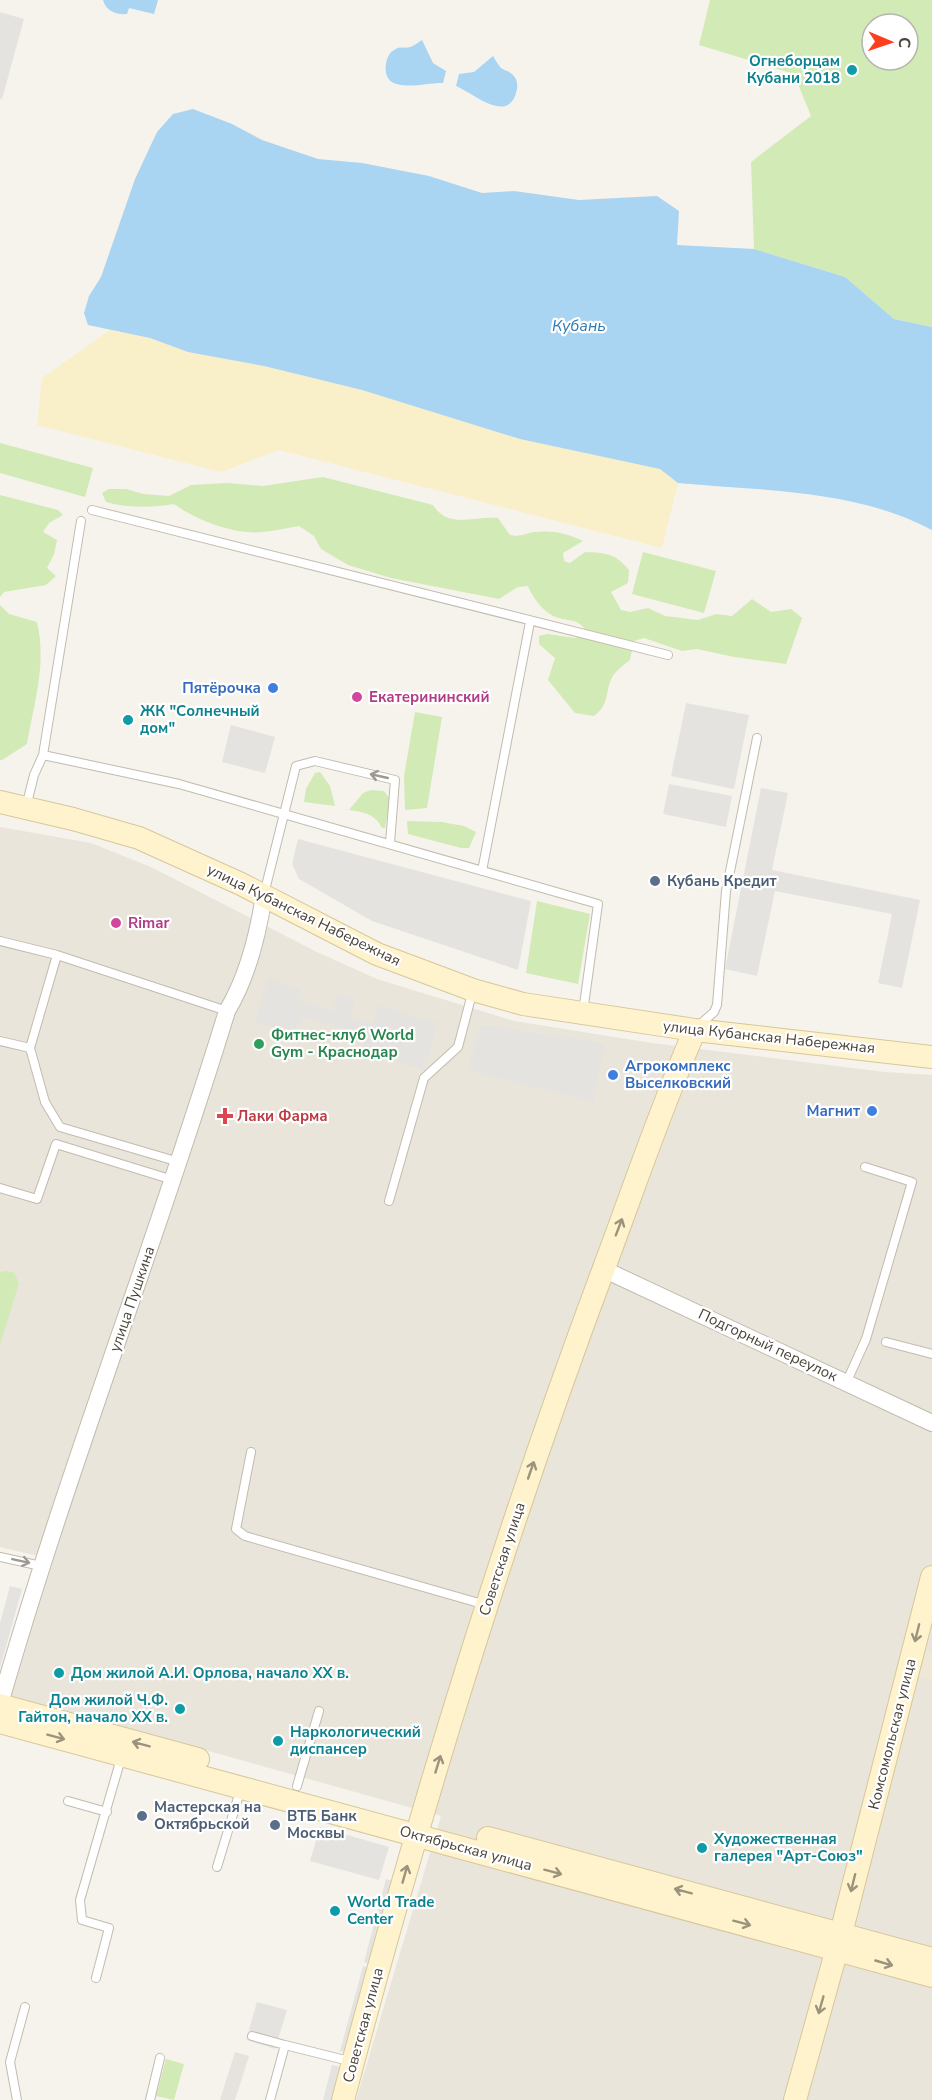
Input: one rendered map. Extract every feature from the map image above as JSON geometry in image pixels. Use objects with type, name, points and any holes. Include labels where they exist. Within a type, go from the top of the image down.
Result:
[{"type":"street","name":"улица Кубанская Набережная","points":[[0,802],[139,838],[264,895],[377,954],[473,990],[523,1004],[583,1015],[695,1030],[932,1057]]},
{"type":"street","name":"улица Пушкина","points":[[0,1705],[41,1566],[173,1180],[227,1011],[238,992],[259,928],[264,895]]},
{"type":"street","name":"Советская улица","points":[[343,2100],[418,1827],[487,1605],[565,1372],[695,1030]]},
{"type":"street","name":"Подгорный переулок","points":[[603,1269],[847,1381],[932,1423]]},
{"type":"street","name":"Комсомольская улица","points":[[795,2100],[932,1577]]},
{"type":"street","name":"Октябрьская улица","points":[[0,1705],[297,1786],[418,1827]]},
{"type":"street","name":"Октябрьская улица","points":[[0,1722],[241,1787],[418,1827],[838,1941],[932,1959]]},
{"type":"street","name":"Октябрьская улица","points":[[838,1941],[932,1976]]},
{"type":"lane","points":[[92,510],[668,655]]},
{"type":"lane","points":[[26,807],[34,775],[43,755],[81,521]]},
{"type":"lane","points":[[482,871],[530,622]]},
{"type":"lane","points":[[695,1030],[714,1012],[717,1005],[726,891],[756,738]]},
{"type":"lane","points":[[43,755],[179,784],[598,904],[583,1015]]},
{"type":"lane","points":[[264,895],[282,814],[296,766],[315,761],[395,780],[390,843]]},
{"type":"lane","points":[[0,941],[57,954],[227,1011]]},
{"type":"lane","points":[[57,954],[30,1048],[45,1102],[60,1127],[179,1162]]},
{"type":"lane","points":[[388,1201],[424,1078],[458,1047],[473,990]]},
{"type":"lane","points":[[0,1041],[30,1048]]},
{"type":"lane","points":[[0,1188],[37,1199],[56,1144],[173,1180]]},
{"type":"lane","points":[[847,1381],[866,1339],[912,1182],[865,1167]]},
{"type":"lane","points":[[886,1342],[932,1354]]},
{"type":"lane","points":[[251,1452],[236,1529],[245,1536],[487,1605]]},
{"type":"lane","points":[[0,1557],[41,1566]]},
{"type":"lane","points":[[297,1786],[319,1711]]},
{"type":"lane","points":[[96,1978],[109,1928],[82,1920],[80,1900],[122,1755]]},
{"type":"lane","points":[[217,1867],[241,1787]]},
{"type":"lane","points":[[68,1801],[107,1812]]},
{"type":"lane","points":[[16,2100],[10,2062],[25,2007]]},
{"type":"lane","points":[[252,2036],[353,2062]]},
{"type":"lane","points":[[270,2100],[285,2045]]},
{"type":"lane","points":[[150,2100],[160,2058]]},
{"type":"shaded area","points":[[0,12],[24,19],[2,99],[0,99]]},
{"type":"shaded area","points":[[686,703],[749,715],[734,789],[671,776]]},
{"type":"shaded area","points":[[231,725],[275,737],[265,773],[222,762]]},
{"type":"shaded area","points":[[669,784],[732,796],[726,827],[663,814]]},
{"type":"shaded area","points":[[761,788],[788,793],[772,870],[920,900],[902,988],[878,983],[892,914],[775,891],[757,976],[725,969]]},
{"type":"shaded area","points":[[0,827],[91,843],[151,867],[319,953],[377,979],[514,1021],[652,1043],[885,1072],[932,1075],[932,2100],[356,2100],[441,1816],[11,1696],[51,1559],[0,1547]]},
{"type":"shaded area","points":[[298,839],[531,901],[518,970],[372,921],[299,879],[292,864]]},
{"type":"shaded area","points":[[268,978],[301,989],[298,1000],[333,1011],[338,994],[356,999],[350,1017],[373,1024],[379,1005],[438,1023],[424,1070],[362,1051],[367,1036],[301,1016],[295,1034],[255,1022]]},
{"type":"shaded area","points":[[480,1025],[571,1038],[567,1060],[573,1060],[568,1059],[572,1038],[605,1044],[593,1102],[468,1071]]},
{"type":"shaded area","points":[[10,1586],[22,1589],[0,1668],[0,1623]]},
{"type":"shaded area","points":[[926,1651],[932,1653],[932,1681],[919,1677]]},
{"type":"shaded area","points":[[320,1827],[389,1847],[379,1880],[310,1861]]},
{"type":"shaded area","points":[[386,1879],[397,1882],[374,1966],[364,1962]]},
{"type":"shaded area","points":[[363,1966],[373,1970],[350,2053],[340,2051]]},
{"type":"shaded area","points":[[257,2002],[287,2010],[275,2049],[246,2040]]},
{"type":"shaded area","points":[[235,2052],[249,2056],[235,2100],[220,2100]]},
{"type":"shaded area","points":[[332,2065],[346,2068],[337,2100],[323,2100]]},
{"type":"green space","points":[[710,0],[932,0],[932,327],[894,319],[845,277],[754,249],[751,162],[811,116],[794,74],[699,45]]},
{"type":"green space","points":[[0,443],[93,468],[85,497],[0,473]]},
{"type":"green space","points":[[323,477],[433,505],[446,517],[453,519],[498,518],[510,535],[547,531],[577,538],[583,541],[563,553],[564,561],[570,563],[585,552],[599,553],[614,557],[629,570],[628,583],[611,592],[621,610],[630,612],[648,608],[665,616],[698,620],[716,614],[732,616],[752,599],[771,612],[791,609],[802,618],[786,664],[697,649],[682,651],[644,638],[634,641],[630,660],[618,669],[612,678],[606,700],[600,711],[594,716],[575,713],[548,680],[555,658],[539,644],[539,636],[547,634],[576,638],[586,630],[578,623],[550,614],[537,602],[528,586],[518,587],[499,599],[391,578],[348,565],[321,549],[314,536],[299,526],[262,532],[228,529],[193,516],[174,504],[148,507],[123,505],[106,502],[102,493],[109,489],[126,489],[143,494],[169,496],[191,485],[228,483],[263,486]]},
{"type":"green space","points":[[0,495],[58,510],[63,515],[49,523],[43,532],[57,540],[54,554],[47,568],[56,576],[46,585],[4,592],[0,597]]},
{"type":"green space","points":[[643,552],[716,571],[704,613],[632,594]]},
{"type":"green space","points":[[0,605],[9,614],[37,622],[41,653],[27,744],[2,760],[0,760]]},
{"type":"green space","points":[[415,712],[442,717],[427,808],[405,810],[404,776]]},
{"type":"green space","points":[[320,772],[330,786],[335,806],[304,802],[306,789],[315,773]]},
{"type":"green space","points":[[371,790],[384,791],[390,799],[385,828],[382,828],[368,814],[349,810],[363,793]]},
{"type":"green space","points":[[407,821],[442,822],[464,826],[476,832],[469,848],[461,848],[408,834]]},
{"type":"green space","points":[[537,901],[590,914],[578,984],[526,973]]},
{"type":"green space","points":[[0,1272],[14,1273],[19,1283],[0,1345]]},
{"type":"green space","points":[[166,2059],[184,2064],[174,2100],[156,2096]]},
{"type":"sand","points":[[110,330],[150,338],[188,352],[264,366],[362,390],[520,439],[660,469],[678,483],[662,548],[279,450],[221,472],[37,425],[42,378]]},
{"type":"water","points":[[103,0],[158,0],[154,14],[129,8],[127,14],[123,14],[109,10]]},
{"type":"water","points":[[422,40],[433,63],[446,71],[443,83],[406,86],[390,81],[386,74],[386,64],[390,53],[398,48],[408,48]]},
{"type":"water","points":[[493,56],[501,68],[512,74],[517,81],[516,93],[512,102],[505,106],[489,104],[456,86],[459,74],[474,72]]},
{"type":"water","name":"Кубань","points":[[193,109],[232,124],[262,140],[318,159],[362,163],[429,176],[482,193],[514,191],[579,200],[657,196],[679,211],[677,245],[754,249],[845,277],[894,319],[932,327],[932,530],[872,506],[840,499],[808,494],[678,483],[660,469],[520,439],[362,390],[264,366],[188,352],[150,338],[88,325],[84,313],[89,296],[101,277],[135,179],[157,132],[173,114]]},
{"type":"place","name":"Огнеборцам Кубани 2018","points":[[852,70]]},
{"type":"place","name":"Пятёрочка","points":[[273,688]]},
{"type":"place","name":"Екатерининский","points":[[357,697]]},
{"type":"place","name":"ЖК \"Солнечный дом\"","points":[[128,720]]},
{"type":"place","name":"Кубань Кредит","points":[[655,881]]},
{"type":"place","name":"Rimar","points":[[116,923]]},
{"type":"place","name":"Фитнес-клуб World Gym - Краснодар","points":[[259,1044]]},
{"type":"place","name":"Агрокомплекс Выселковский","points":[[613,1075]]},
{"type":"place","name":"Магнит","points":[[872,1111]]},
{"type":"place","name":"Лаки Фарма","points":[[225,1116]]},
{"type":"place","name":"Дом жилой А.И. Орлова, начало XX в.","points":[[59,1673]]},
{"type":"place","name":"Дом жилой Ч.Ф. Гайтон, начало XX в.","points":[[180,1709]]},
{"type":"place","name":"Наркологический диспансер","points":[[278,1741]]},
{"type":"place","name":"Мастерская на Октябрьской","points":[[142,1816]]},
{"type":"place","name":"ВТБ Банк Москвы","points":[[275,1825]]},
{"type":"place","name":"Художественная галерея \"Арт-Союз\"","points":[[702,1848]]},
{"type":"place","name":"World Trade Center","points":[[335,1911]]}]
